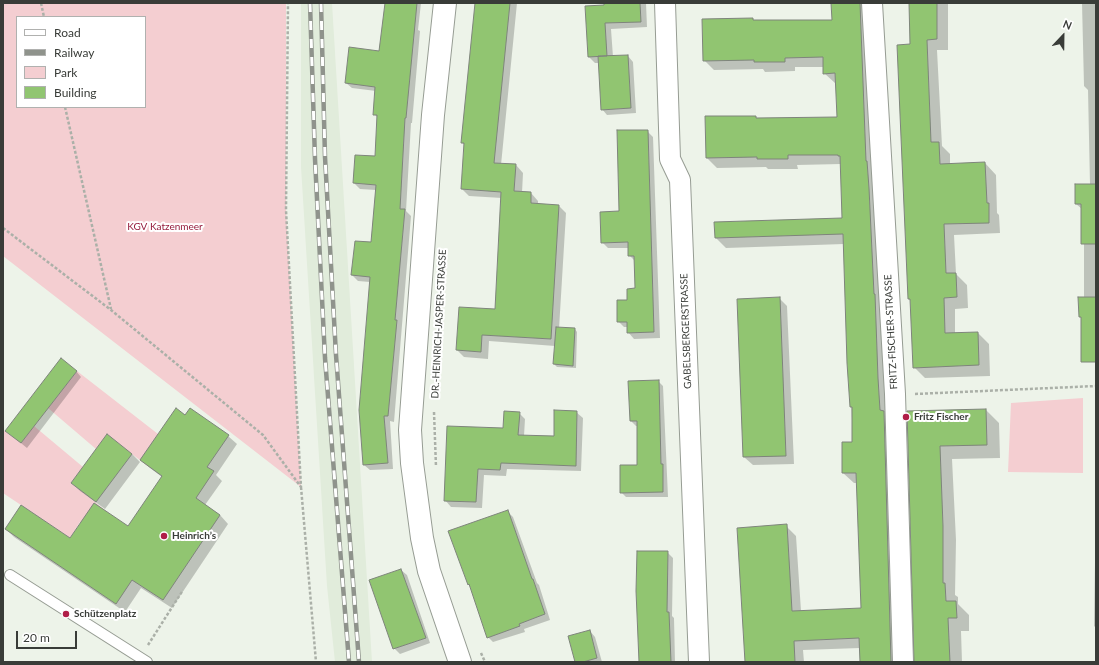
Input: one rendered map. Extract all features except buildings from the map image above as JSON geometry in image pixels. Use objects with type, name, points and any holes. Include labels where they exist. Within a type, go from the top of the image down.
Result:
[{"type":"street","name":"DR.-HEINRICH-JASPER-STRASSE","points":[[445,3],[433,115],[410,430],[412,463],[424,551],[429,571],[460,662]]},
{"type":"street","name":"GABELSBERGERSTRASSE","points":[[665,3],[670,159],[680,180],[699,662]]},
{"type":"street","name":"FRITZ-FISCHER-STRASSE","points":[[872,3],[895,394],[903,662]]},
{"type":"lane","points":[[10,575],[144,660]]},
{"type":"path","points":[[41,3],[44,16]]},
{"type":"path","points":[[288,3],[286,210],[301,487],[316,662]]},
{"type":"path","points":[[65,108],[111,310]]},
{"type":"path","points":[[3,228],[111,310],[263,435],[301,487]]},
{"type":"path","points":[[895,394],[1096,386]]},
{"type":"path","name":"DR.-HEINRICH-JASPER-STRASSE","points":[[434,411],[436,472]]},
{"type":"path","points":[[144,660],[183,590]]},
{"type":"path","points":[[479,648],[485,662]]},
{"type":"shaded area","points":[[301,3],[332,3],[372,662],[335,662],[327,586],[301,167]]},
{"type":"green space","name":"KGV Katzenmeer","points":[[3,3],[286,3],[286,210],[301,487],[3,256]]},
{"type":"green space","points":[[77,371],[167,441],[149,467],[107,435],[96,449],[48,408]]},
{"type":"green space","points":[[1083,398],[1083,473],[1008,472],[1011,403]]},
{"type":"green space","points":[[34,426],[83,467],[71,483],[115,518],[102,537],[80,522],[70,538],[3,493],[3,430],[21,443]]},
{"type":"railway","points":[[310,3],[315,159],[325,358],[349,662]]},
{"type":"railway","points":[[321,3],[325,157],[336,355],[359,662]]},
{"type":"place","name":"Fritz Fischer","points":[[906,417]]},
{"type":"place","name":"Heinrich’s","points":[[164,536]]},
{"type":"place","name":"Schützenplatz","points":[[66,614]]}]
